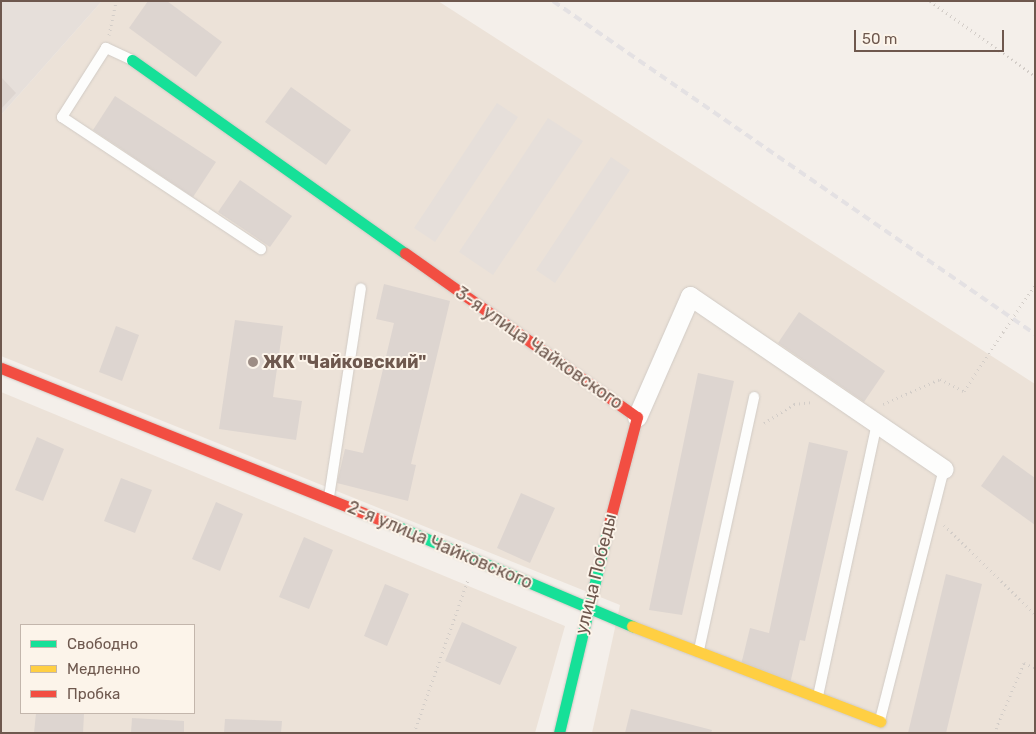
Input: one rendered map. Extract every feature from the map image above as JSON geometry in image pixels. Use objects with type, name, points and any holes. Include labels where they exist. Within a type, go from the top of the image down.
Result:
[{"type":"street","name":"3-я улица Чайковского","points":[[132,60],[637,416],[690,296],[944,469]]},
{"type":"street","name":"2-я улица Чайковского","points":[[1,368],[329,497],[586,608],[818,698],[879,727]]},
{"type":"street","name":"улица Победы","points":[[559,733],[586,608],[637,416]]},
{"type":"lane","points":[[132,60],[106,48],[62,117],[261,249]]},
{"type":"lane","points":[[329,497],[361,288]]},
{"type":"lane","points":[[698,652],[754,397]]},
{"type":"lane","points":[[818,698],[869,418]]},
{"type":"lane","points":[[879,727],[944,469]]},
{"type":"path","points":[[106,48],[116,1]]},
{"type":"path","points":[[930,1],[1035,76]]},
{"type":"path","points":[[869,418],[940,379],[964,391],[1035,285]]},
{"type":"path","points":[[746,435],[794,404],[843,400]]},
{"type":"path","points":[[933,514],[1035,614]]},
{"type":"path","points":[[414,733],[475,560]]},
{"type":"path","points":[[994,733],[1024,664],[1035,668]]},
{"type":"shaded area","points":[[1,1],[102,1],[1,115]]},
{"type":"shaded area","points":[[102,1],[438,1],[1035,384],[1035,733],[592,733],[620,605],[1,356],[1,115]]},
{"type":"shaded area","points":[[497,103],[518,117],[435,242],[414,228]]},
{"type":"shaded area","points":[[548,118],[583,141],[493,275],[459,252]]},
{"type":"shaded area","points":[[611,157],[630,170],[555,283],[536,270]]},
{"type":"shaded area","points":[[1,392],[565,626],[535,733],[1,733]]},
{"type":"building","points":[[148,1],[167,1],[222,42],[196,77],[129,28]]},
{"type":"building","points":[[1,77],[16,93],[1,109]]},
{"type":"building","points":[[291,87],[351,130],[326,165],[265,122]]},
{"type":"building","points":[[115,96],[216,162],[193,197],[93,130]]},
{"type":"building","points":[[240,180],[292,216],[270,247],[218,212]]},
{"type":"building","points":[[384,284],[450,301],[411,464],[416,465],[408,501],[337,483],[345,449],[363,453],[394,323],[376,319]]},
{"type":"building","points":[[799,312],[885,371],[864,402],[778,343]]},
{"type":"building","name":"ЖК \"Чайковский\"","points":[[235,320],[283,326],[273,397],[302,401],[296,440],[219,429]]},
{"type":"building","points":[[116,326],[139,335],[122,381],[99,372]]},
{"type":"building","points":[[698,373],[734,381],[682,615],[649,610]]},
{"type":"building","points":[[37,437],[64,449],[43,501],[15,490]]},
{"type":"building","points":[[809,442],[848,451],[805,641],[800,640],[790,684],[739,673],[750,628],[769,633]]},
{"type":"building","points":[[1003,455],[1035,478],[1035,525],[981,486]]},
{"type":"building","points":[[121,478],[152,490],[135,533],[104,521]]},
{"type":"building","points":[[521,493],[555,508],[530,563],[497,548]]},
{"type":"building","points":[[216,502],[243,514],[220,571],[192,559]]},
{"type":"building","points":[[304,537],[333,550],[309,609],[279,597]]},
{"type":"building","points":[[946,574],[982,584],[946,733],[908,733]]},
{"type":"building","points":[[385,584],[409,594],[387,646],[364,636]]},
{"type":"building","points":[[462,622],[517,647],[500,685],[445,661]]},
{"type":"building","points":[[631,709],[712,730],[711,733],[625,733]]},
{"type":"building","points":[[36,714],[84,714],[83,733],[34,733]]},
{"type":"building","points":[[132,718],[184,721],[184,733],[131,733]]},
{"type":"building","points":[[225,719],[282,721],[281,733],[224,733]]},
{"type":"railway","points":[[553,1],[1035,334]]},
{"type":"traffic: fast","points":[[132,60],[405,253]]},
{"type":"traffic: fast","points":[[394,525],[632,626]]},
{"type":"traffic: fast","points":[[559,733],[608,527]]},
{"type":"traffic: slow","points":[[632,626],[880,721]]},
{"type":"traffic: jam","points":[[405,253],[637,417],[608,527]]},
{"type":"traffic: jam","points":[[1,368],[394,525]]},
{"type":"place","name":"ЖК \"Чайковский\"","points":[[253,362]]}]
